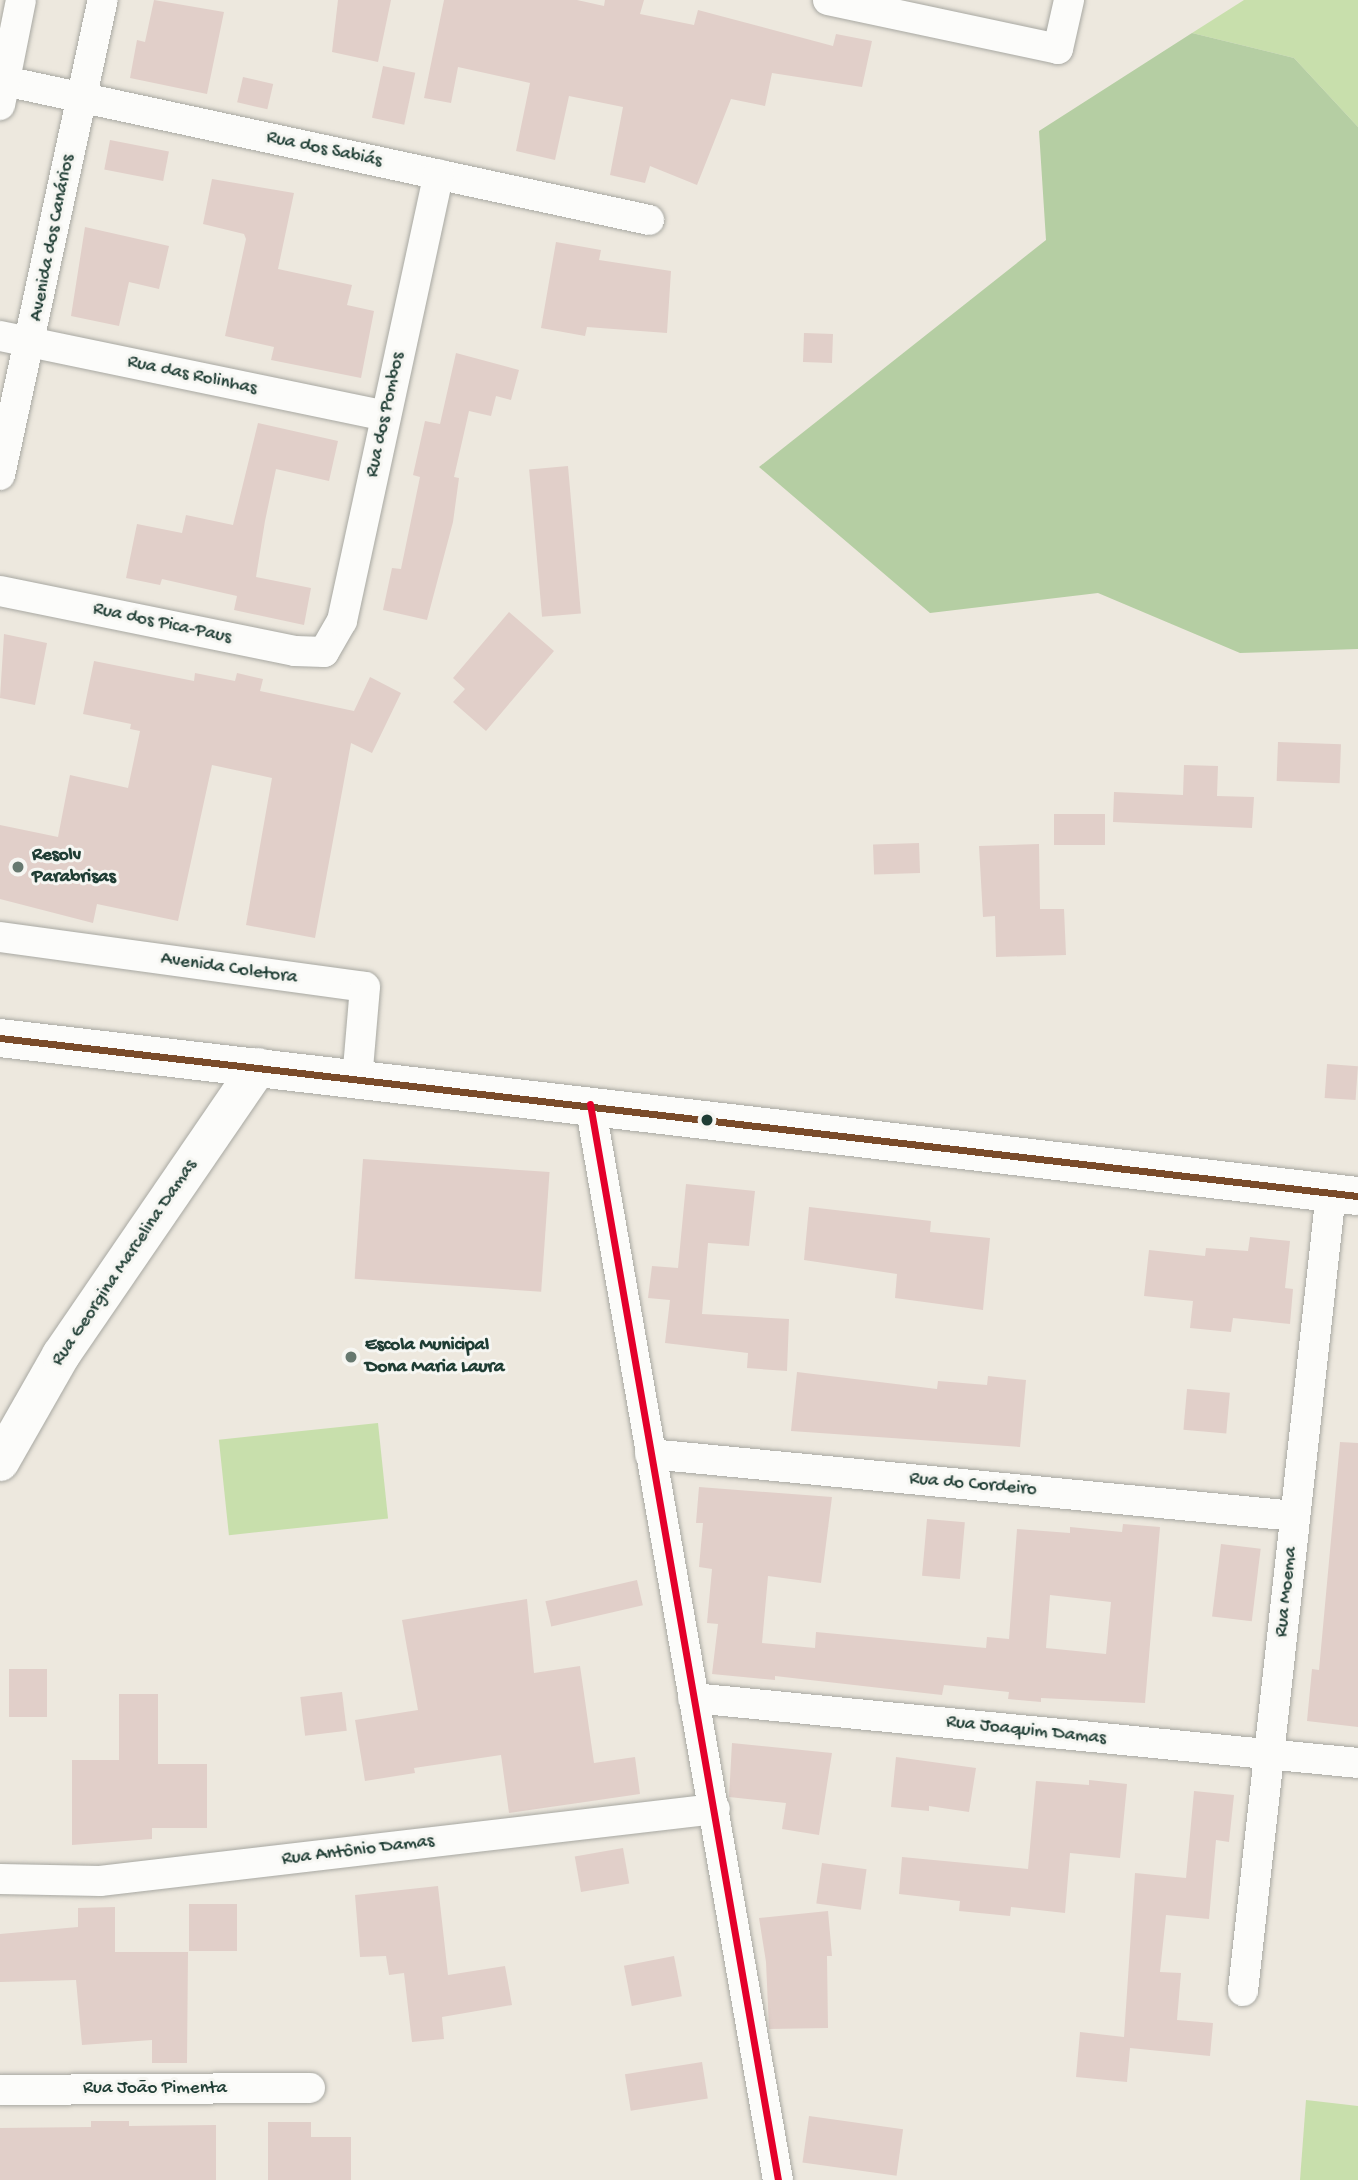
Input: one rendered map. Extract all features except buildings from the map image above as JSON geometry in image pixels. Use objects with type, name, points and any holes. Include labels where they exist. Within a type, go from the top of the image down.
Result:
[{"type":"main road","points":[[0,1038],[357,1082],[590,1104],[1345,1194]]},
{"type":"main road","name":"Rua Georgina Marcelina Damas","points":[[0,1462],[61,1356],[258,1068]]},
{"type":"street","points":[[2,89],[21,0]]},
{"type":"street","name":"Avenida dos Canários","points":[[0,474],[32,343],[103,0]]},
{"type":"street","points":[[828,0],[1058,49],[1069,0]]},
{"type":"street","name":"Rua dos Sabiás","points":[[2,89],[81,98],[649,220]]},
{"type":"street","name":"Rua dos Pombos","points":[[324,652],[342,621],[439,174]]},
{"type":"street","name":"Rua das Rolinhas","points":[[0,336],[385,416]]},
{"type":"street","name":"Rua dos Pica-Paus","points":[[0,591],[295,651],[324,652]]},
{"type":"street","name":"Avenida Coletora","points":[[0,937],[365,987],[357,1082]]},
{"type":"street","points":[[590,1104],[778,2180]]},
{"type":"street","name":"Rua Moema","points":[[1243,1991],[1296,1516],[1345,1194]]},
{"type":"street","name":"Rua do Cordeiro","points":[[650,1454],[1296,1516]]},
{"type":"street","name":"Rua Joaquim Damas","points":[[693,1698],[1358,1763]]},
{"type":"street","name":"Rua Antônio Damas","points":[[0,1880],[100,1881],[715,1809]]},
{"type":"street","name":"Rua João Pimenta","points":[[0,2090],[310,2088]]},
{"type":"green space","points":[[1244,0],[1358,0],[1358,127],[1294,58],[1192,33]]},
{"type":"green space","points":[[1192,33],[1294,58],[1358,127],[1358,649],[1240,653],[1098,593],[930,613],[759,467],[1046,240],[1039,131]]},
{"type":"green space","points":[[378,1423],[388,1518],[229,1535],[219,1440]]},
{"type":"green space","points":[[1306,2100],[1358,2106],[1358,2180],[1300,2180]]},
{"type":"transit line","points":[[0,1038],[1358,1196]]},
{"type":"transit line","points":[[590,1104],[778,2180]]},
{"type":"place","name":"Resolv Parabrisas","points":[[18,867]]},
{"type":"place","name":"Escola Municipal Dona Maria Laura","points":[[351,1357]]}]
